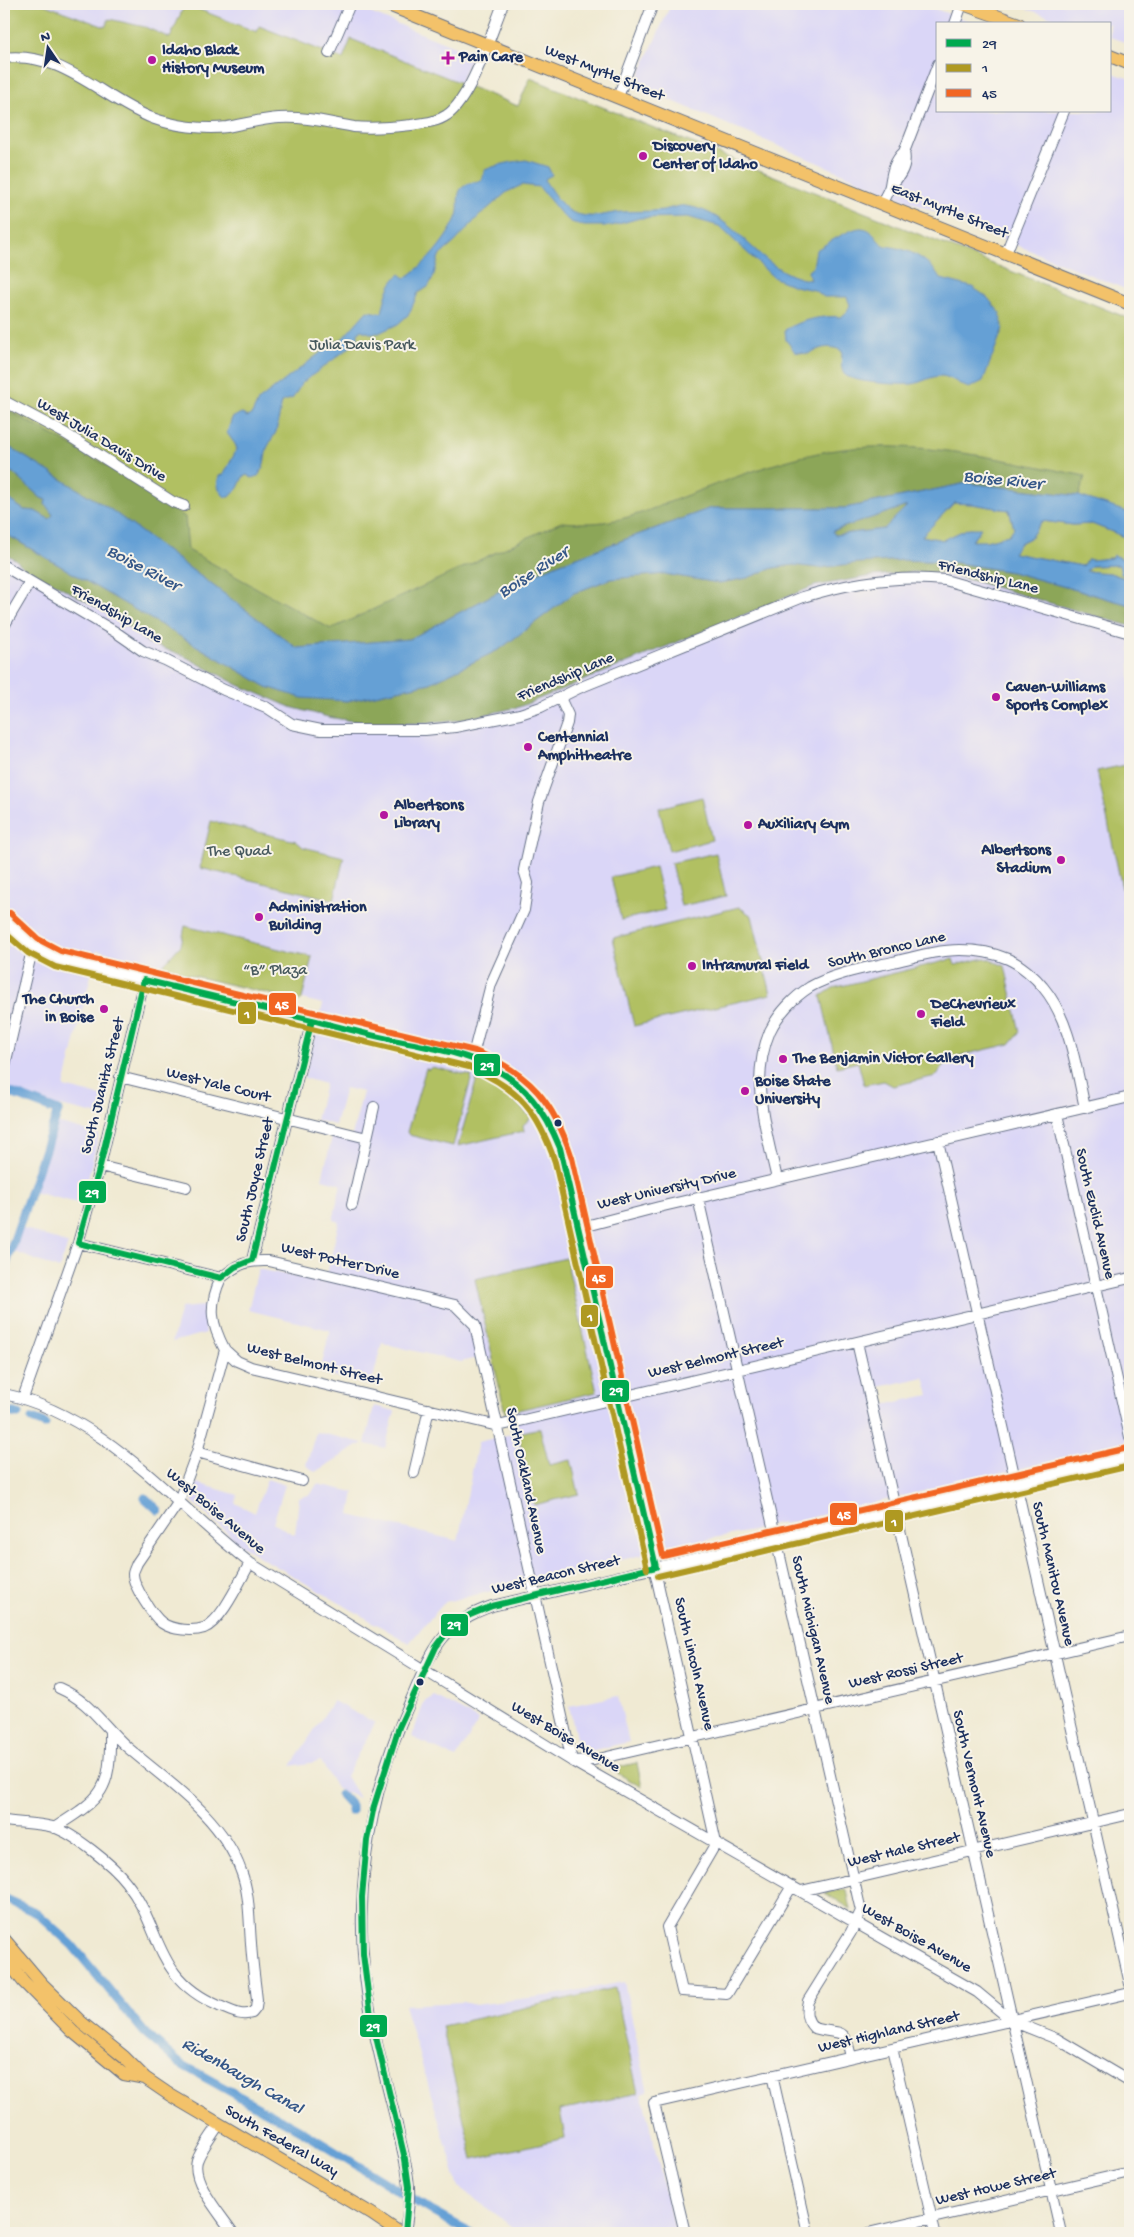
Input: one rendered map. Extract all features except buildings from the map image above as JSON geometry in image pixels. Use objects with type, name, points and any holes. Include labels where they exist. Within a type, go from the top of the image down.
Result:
[{"type":"main road","name":"West Myrtle Street","points":[[386,4],[754,152]]},
{"type":"main road","points":[[963,4],[1013,22]]},
{"type":"main road","points":[[1112,57],[1130,64]]},
{"type":"main road","name":"East Myrtle Street","points":[[754,152],[1130,304]]},
{"type":"main road","name":"South Federal Way","points":[[4,1939],[55,1997],[82,2023],[124,2057],[145,2078],[372,2214],[400,2233]]},
{"type":"main road","name":"South Federal Way","points":[[4,1956],[23,1981],[72,2031],[124,2074],[145,2078]]},
{"type":"street","points":[[329,53],[350,4]]},
{"type":"street","points":[[4,58],[36,58],[58,65],[125,106],[154,119],[178,125],[225,127],[280,118],[304,119],[357,127],[400,126],[436,121],[448,114],[470,86],[503,4]]},
{"type":"street","points":[[618,97],[653,4]]},
{"type":"street","points":[[956,22],[963,4]]},
{"type":"street","points":[[882,203],[890,186],[890,176],[895,164],[904,152],[936,69]]},
{"type":"street","points":[[1006,253],[1064,112]]},
{"type":"street","name":"West Julia Davis Drive","points":[[4,401],[66,434],[173,502],[184,506]]},
{"type":"street","name":"Friendship Lane","points":[[4,566],[117,633],[143,651],[224,690],[266,707],[292,724],[339,731],[425,730],[455,727],[520,714],[707,635],[803,597],[836,588],[924,578],[946,580],[1130,633]]},
{"type":"street","points":[[4,626],[30,582]]},
{"type":"street","points":[[472,1059],[491,984],[524,910],[528,883],[524,870],[540,802],[567,723],[565,707],[560,698]]},
{"type":"street","name":"West University Drive","points":[[4,920],[33,946],[58,959],[472,1059],[507,1075],[534,1098],[546,1116],[563,1160],[578,1228],[595,1222],[1130,1097]]},
{"type":"street","points":[[4,1069],[33,946]]},
{"type":"street","name":"South Bronco Lane","points":[[777,1179],[762,1116],[759,1084],[762,1057],[771,1031],[791,1003],[810,987],[832,977],[892,962],[940,951],[972,950],[1009,959],[1029,974],[1043,987],[1061,1018],[1067,1033],[1085,1108]]},
{"type":"street","name":"South Juanita Street","points":[[23,1398],[78,1243],[100,1166],[120,1078],[133,1034],[144,980]]},
{"type":"street","name":"South Joyce Street","points":[[252,1260],[312,1020]]},
{"type":"street","name":"West Yale Court","points":[[120,1078],[367,1138]]},
{"type":"street","points":[[352,1205],[374,1106]]},
{"type":"street","name":"South Euclid Avenue","points":[[1056,1114],[1130,1437]]},
{"type":"street","name":"South Manitou Avenue","points":[[938,1141],[1130,1984]]},
{"type":"street","points":[[100,1166],[186,1188]]},
{"type":"street","name":"South Michigan Avenue","points":[[698,1198],[861,1911],[857,1922]]},
{"type":"street","name":"South Lincoln Avenue","points":[[578,1228],[656,1567],[716,1843]]},
{"type":"street","points":[[78,1243],[221,1278]]},
{"type":"street","points":[[250,1563],[215,1620],[203,1628],[189,1630],[163,1624],[136,1586],[133,1574],[137,1563],[178,1503],[197,1452],[225,1350],[216,1334],[212,1309],[214,1293],[221,1278],[235,1267],[252,1260]]},
{"type":"street","name":"West Potter Drive","points":[[252,1260],[269,1261],[455,1305],[475,1325]]},
{"type":"street","name":"West Belmont Street","points":[[225,1350],[237,1361],[251,1368],[498,1426],[1130,1278]]},
{"type":"street","name":"South Oakland Avenue","points":[[475,1325],[572,1761]]},
{"type":"street","name":"South Vermont Avenue","points":[[857,1342],[1061,2233]]},
{"type":"street","name":"West Boise Avenue","points":[[4,1394],[45,1405],[81,1424],[140,1467],[178,1503],[250,1563],[572,1761],[977,1992],[1012,2021],[1057,2040],[1130,2082]]},
{"type":"street","points":[[414,1473],[429,1409]]},
{"type":"street","points":[[197,1452],[302,1481]]},
{"type":"street","name":"West Beacon Street","points":[[405,2233],[409,2187],[405,2159],[369,2008],[363,1954],[362,1897],[367,1840],[374,1806],[399,1727],[424,1670],[436,1647],[451,1627],[463,1618],[492,1606],[1130,1457]]},
{"type":"street","name":"West Rossi Street","points":[[572,1761],[594,1760],[1130,1636]]},
{"type":"street","points":[[4,1821],[54,1828],[84,1845],[109,1865],[126,1882],[136,1897],[172,1972],[185,1986],[212,2002],[240,2014],[252,2013],[256,2008],[257,2000],[247,1897],[242,1872],[231,1849],[219,1830],[204,1813],[110,1732],[86,1703],[74,1694],[59,1688]]},
{"type":"street","points":[[54,1828],[95,1799],[104,1786],[111,1764],[110,1732]]},
{"type":"street","name":"West Hale Street","points":[[796,1888],[853,1878],[1130,1814]]},
{"type":"street","points":[[716,1843],[667,1927],[682,1991],[726,1994],[796,1888]]},
{"type":"street","points":[[851,2057],[845,2036],[840,2032],[814,2028],[810,2023],[806,2009],[808,2001],[857,1922]]},
{"type":"street","name":"West Highland Street","points":[[685,2233],[654,2103],[1130,1993]]},
{"type":"street","points":[[892,2048],[935,2233]]},
{"type":"street","points":[[772,2075],[808,2233]]},
{"type":"street","points":[[219,2124],[198,2159],[195,2171],[199,2182],[233,2233]]},
{"type":"street","name":"West Howe Street","points":[[868,2233],[1130,2172]]},
{"type":"shaded area","points":[[43,4],[184,4],[170,38],[146,27],[109,19],[105,27]]},
{"type":"shaded area","points":[[185,4],[348,4],[472,54],[460,82],[351,39],[343,59],[259,26],[257,32]]},
{"type":"shaded area","points":[[671,4],[922,4],[972,22],[936,22],[936,112],[1112,112],[1112,73],[1130,79],[1130,291],[898,197],[635,85]]},
{"type":"shaded area","points":[[1013,4],[1130,4],[1130,44],[1112,38],[1112,22],[1065,22]]},
{"type":"shaded area","name":"Boise State University","points":[[4,539],[803,575],[918,563],[1130,615],[1130,1443],[783,1524],[783,1522],[759,1527],[753,1531],[713,1538],[445,1602],[409,1643],[255,1554],[236,1541],[192,1501],[197,1483],[238,1495],[235,1503],[255,1513],[267,1479],[285,1485],[273,1523],[295,1535],[299,1498],[311,1494],[317,1484],[354,1492],[350,1515],[458,1541],[478,1442],[511,1434],[494,1360],[472,1359],[461,1362],[382,1343],[371,1386],[320,1373],[330,1330],[248,1310],[258,1269],[325,1283],[339,1222],[333,1220],[341,1184],[322,1179],[332,1137],[351,1139],[363,1092],[345,1088],[335,1125],[316,1120],[325,1084],[304,1078],[323,1004],[97,950],[64,1087],[109,1098],[104,1116],[60,1106],[56,1123],[99,1134],[82,1204],[33,1192],[53,1135],[52,1109],[4,1091]],"holes":[[[924,1377],[929,1395],[883,1405],[879,1387]]]},
{"type":"shaded area","points":[[20,1227],[68,1244],[59,1269],[12,1251]]},
{"type":"shaded area","points":[[204,1306],[206,1333],[172,1342],[181,1308]]},
{"type":"shaded area","points":[[374,1406],[395,1411],[385,1448],[365,1444]]},
{"type":"shaded area","points":[[316,1432],[363,1443],[315,1472],[306,1465]]},
{"type":"shaded area","points":[[434,1696],[479,1720],[456,1758],[412,1737],[424,1702]]},
{"type":"shaded area","points":[[618,1696],[629,1742],[585,1752],[581,1750],[578,1747],[569,1706]]},
{"type":"shaded area","points":[[333,1701],[375,1723],[346,1776],[359,1798],[336,1788],[321,1761],[291,1766]]},
{"type":"shaded area","points":[[624,1982],[648,2092],[642,2094],[675,2233],[520,2233],[459,2187],[404,2005],[462,2002],[475,2005],[553,1995]]},
{"type":"green space","name":"Julia Davis Park","points":[[4,4],[43,4],[105,27],[109,19],[145,27],[170,38],[185,4],[257,32],[259,26],[343,59],[351,39],[518,106],[530,78],[1130,319],[1130,515],[967,483],[331,647],[4,444]]},
{"type":"green space","points":[[4,408],[101,462],[185,517],[188,550],[331,629],[561,522],[598,523],[629,517],[744,474],[804,456],[874,447],[909,447],[980,456],[1085,476],[1079,496],[967,483],[845,508],[711,508],[558,564],[513,584],[410,639],[297,648],[110,509],[4,444]]},
{"type":"green space","points":[[12,472],[41,498],[46,500],[45,504],[54,515],[53,517],[49,519],[35,511],[24,510],[8,499],[9,493],[4,488],[4,474]]},
{"type":"green space","points":[[954,503],[1009,510],[1014,528],[1009,535],[986,541],[972,542],[980,529],[969,528],[943,540],[921,536]]},
{"type":"green space","points":[[908,505],[884,529],[835,535],[832,531]]},
{"type":"green space","points":[[1042,521],[1073,525],[1092,524],[1130,539],[1130,562],[1125,559],[1113,558],[1082,566],[1012,553],[1020,543],[1030,538]]},
{"type":"green space","points":[[4,533],[267,687],[347,701],[430,683],[500,649],[574,593],[610,579],[665,574],[719,583],[747,578],[773,568],[793,565],[819,568],[903,560],[952,562],[1012,572],[1130,605],[1130,626],[949,574],[913,572],[872,576],[814,586],[519,707],[460,720],[431,723],[370,724],[328,717],[290,707],[238,685],[182,655],[148,643],[122,622],[52,582],[28,572],[16,560],[4,553]]},
{"type":"green space","points":[[1120,565],[1121,573],[1130,576],[1130,580],[1110,573],[1085,572],[1091,566]]},
{"type":"green space","points":[[1130,764],[1130,906],[1126,907],[1097,771]]},
{"type":"green space","points":[[702,797],[712,840],[669,851],[659,808]]},
{"type":"green space","name":"The Quad","points":[[211,821],[296,841],[303,847],[344,857],[334,900],[200,868]]},
{"type":"green space","points":[[716,853],[726,896],[681,906],[671,863]]},
{"type":"green space","points":[[655,867],[665,910],[621,920],[611,877]]},
{"type":"green space","name":"Intramural Field","points":[[739,907],[752,916],[771,994],[634,1026],[613,938]]},
{"type":"green space","name":"“B” Plaza","points":[[185,926],[312,957],[302,999],[300,1001],[160,968],[181,945]]},
{"type":"green space","name":"DeChevrieux Field","points":[[985,958],[1005,966],[1020,1032],[1010,1044],[949,1058],[936,1076],[893,1086],[884,1081],[864,1085],[858,1062],[837,1067],[821,996],[833,988],[953,959],[955,965]]},
{"type":"green space","points":[[432,1067],[472,1076],[453,1146],[409,1135],[407,1132],[426,1068],[428,1070]]},
{"type":"green space","points":[[477,1078],[506,1095],[531,1118],[523,1125],[524,1131],[458,1146]]},
{"type":"green space","points":[[566,1258],[597,1392],[505,1413],[475,1279]]},
{"type":"green space","points":[[540,1428],[549,1465],[571,1460],[579,1494],[534,1505],[518,1433]]},
{"type":"green space","points":[[636,1763],[642,1787],[610,1769]]},
{"type":"green space","points":[[845,1889],[847,1891],[851,1909],[825,1893]]},
{"type":"green space","points":[[615,1988],[638,2093],[560,2110],[565,2138],[473,2159],[442,2026]]},
{"type":"water","points":[[526,160],[548,167],[552,175],[546,178],[545,181],[568,210],[584,216],[595,216],[621,212],[658,211],[682,206],[703,210],[734,230],[776,267],[792,275],[810,280],[808,271],[813,267],[816,250],[852,230],[857,228],[866,229],[882,244],[910,252],[922,259],[933,268],[941,279],[972,287],[987,297],[1000,313],[1003,328],[983,381],[969,388],[942,376],[906,384],[856,380],[844,374],[842,369],[842,351],[829,347],[808,354],[795,352],[786,340],[785,330],[797,323],[812,319],[841,317],[847,312],[850,305],[847,297],[824,297],[814,290],[794,286],[773,277],[719,226],[688,217],[640,218],[611,226],[584,226],[571,222],[563,216],[539,187],[522,185],[507,192],[478,217],[439,256],[433,278],[428,287],[418,293],[409,314],[398,324],[379,333],[361,330],[358,332],[358,341],[302,383],[293,398],[282,402],[276,432],[267,448],[263,469],[258,476],[252,478],[247,475],[243,477],[238,488],[230,497],[225,497],[219,490],[218,482],[219,476],[224,474],[237,449],[227,433],[232,418],[241,413],[247,417],[252,414],[258,401],[333,343],[342,339],[367,311],[382,313],[388,292],[396,278],[400,274],[405,278],[413,273],[436,250],[448,233],[457,216],[459,195],[463,187],[482,180],[485,170],[505,163]]},
{"type":"water","name":"Boise River","points":[[4,444],[110,509],[297,648],[410,639],[513,584],[558,564],[711,508],[845,508],[967,483],[1079,496],[1130,513],[1130,539],[1092,524],[1073,525],[1042,521],[1030,538],[1020,543],[1013,553],[1082,566],[1088,559],[1111,558],[1114,555],[1130,562],[1130,576],[1121,574],[1119,565],[1091,566],[1086,571],[1110,573],[1130,580],[1130,605],[1012,572],[952,562],[903,560],[819,568],[793,565],[773,568],[747,578],[719,583],[665,574],[610,579],[574,593],[500,649],[430,683],[347,701],[302,698],[267,687],[4,533],[4,488],[9,493],[8,499],[24,510],[35,511],[49,519],[53,515],[45,504],[46,500],[41,498],[12,472],[4,475]],"holes":[[[954,503],[1009,510],[1014,528],[1009,535],[986,541],[972,541],[981,528],[969,528],[943,540],[922,536]],[[907,506],[884,529],[835,535],[832,531]]]},
{"type":"waterway","points":[[4,1270],[58,1111],[6,1091]]},
{"type":"waterway","points":[[4,1411],[18,1414]]},
{"type":"waterway","points":[[32,1419],[45,1424]]},
{"type":"waterway","points":[[145,1498],[158,1510]]},
{"type":"waterway","points":[[341,1795],[351,1806],[351,1811]]},
{"type":"waterway","name":"Ridenbaugh Canal","points":[[4,1898],[37,1913],[72,1945],[144,2032],[179,2063],[300,2130],[433,2212],[471,2233]]},
{"type":"transit line","name":"45","points":[[10,913],[38,939],[61,951],[475,1051],[511,1069],[525,1080],[548,1105],[565,1138],[572,1158],[663,1556],[1128,1448]]},
{"type":"transit line","name":"1","points":[[4,932],[28,953],[55,967],[469,1067],[486,1075],[514,1093],[534,1116],[555,1162],[647,1569]]},
{"type":"transit line","name":"29","points":[[144,980],[312,1020],[252,1260],[235,1267],[221,1278],[78,1243],[100,1166],[144,980]]},
{"type":"transit line","name":"29","points":[[312,1020],[475,1060],[496,1070],[515,1083],[532,1099],[547,1121],[560,1148],[656,1567]]},
{"type":"transit line","name":"1","points":[[658,1576],[1130,1466]]},
{"type":"transit line","name":"29","points":[[405,2233],[409,2187],[405,2159],[371,2016],[363,1954],[362,1897],[367,1840],[374,1806],[399,1727],[436,1647],[451,1627],[463,1618],[492,1606],[656,1567]]},
{"type":"place","name":"Pain Care","points":[[448,58]]},
{"type":"place","name":"Idaho Black History Museum","points":[[152,60]]},
{"type":"place","name":"Discovery Center of Idaho","points":[[643,156]]},
{"type":"place","name":"Caven-Williams Sports Complex","points":[[996,697]]},
{"type":"place","name":"Centennial Amphitheatre","points":[[528,747]]},
{"type":"place","name":"Albertsons Library","points":[[384,815]]},
{"type":"place","name":"Auxiliary Gym","points":[[748,825]]},
{"type":"place","name":"Albertsons Stadium","points":[[1061,860]]},
{"type":"place","name":"Administration Building","points":[[259,917]]},
{"type":"place","name":"Intramural Field","points":[[692,966]]},
{"type":"place","name":"The Church in Boise","points":[[104,1009]]},
{"type":"place","name":"DeChevrieux Field","points":[[921,1014]]},
{"type":"place","name":"The Benjamin Victor Gallery","points":[[783,1059]]},
{"type":"place","name":"Boise State University","points":[[745,1091]]}]
